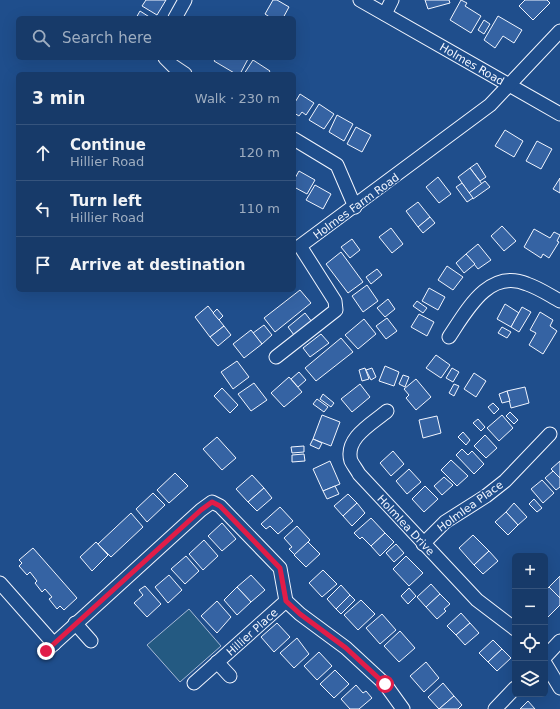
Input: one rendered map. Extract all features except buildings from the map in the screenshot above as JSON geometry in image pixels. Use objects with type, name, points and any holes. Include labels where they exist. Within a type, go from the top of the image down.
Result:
[{"type":"street","points":[[177,16],[185,0]]},
{"type":"street","name":"Holmes Road","points":[[360,0],[560,114]]},
{"type":"street","points":[[385,14],[392,0]]},
{"type":"street","name":"Holmes Farm Road","points":[[276,357],[336,310],[335,301],[300,246],[490,105],[508,84],[560,31]]},
{"type":"street","points":[[167,60],[182,72]]},
{"type":"street","points":[[296,140],[337,165],[355,206]]},
{"type":"street","points":[[449,337],[464,314],[483,291],[495,282],[512,280],[527,283],[560,301]]},
{"type":"street","name":"Holmlea Drive","points":[[387,411],[357,436],[350,447],[351,460],[359,474],[477,600],[512,627]]},
{"type":"street","name":"Holmlea Place","points":[[423,544],[445,522],[486,496],[505,481],[550,434]]},
{"type":"street","points":[[0,583],[50,647],[201,510],[212,502],[220,506],[280,568],[286,601],[300,614],[346,648],[385,684],[403,709]]},
{"type":"street","name":"Hillier Place","points":[[194,683],[286,601]]},
{"type":"street","points":[[75,623],[91,641]]},
{"type":"street","points":[[548,654],[560,641]]},
{"type":"street","name":"Hillier Place","points":[[217,662],[230,676]]},
{"type":"street","points":[[548,668],[560,688]]},
{"type":"street","points":[[495,709],[512,691]]},
{"type":"shaded area","points":[[189,609],[221,646],[180,682],[147,645]]},
{"type":"route","points":[[46,651],[75,623],[201,510],[212,502],[220,506],[280,568],[286,601],[300,614],[346,648],[385,684]]}]
